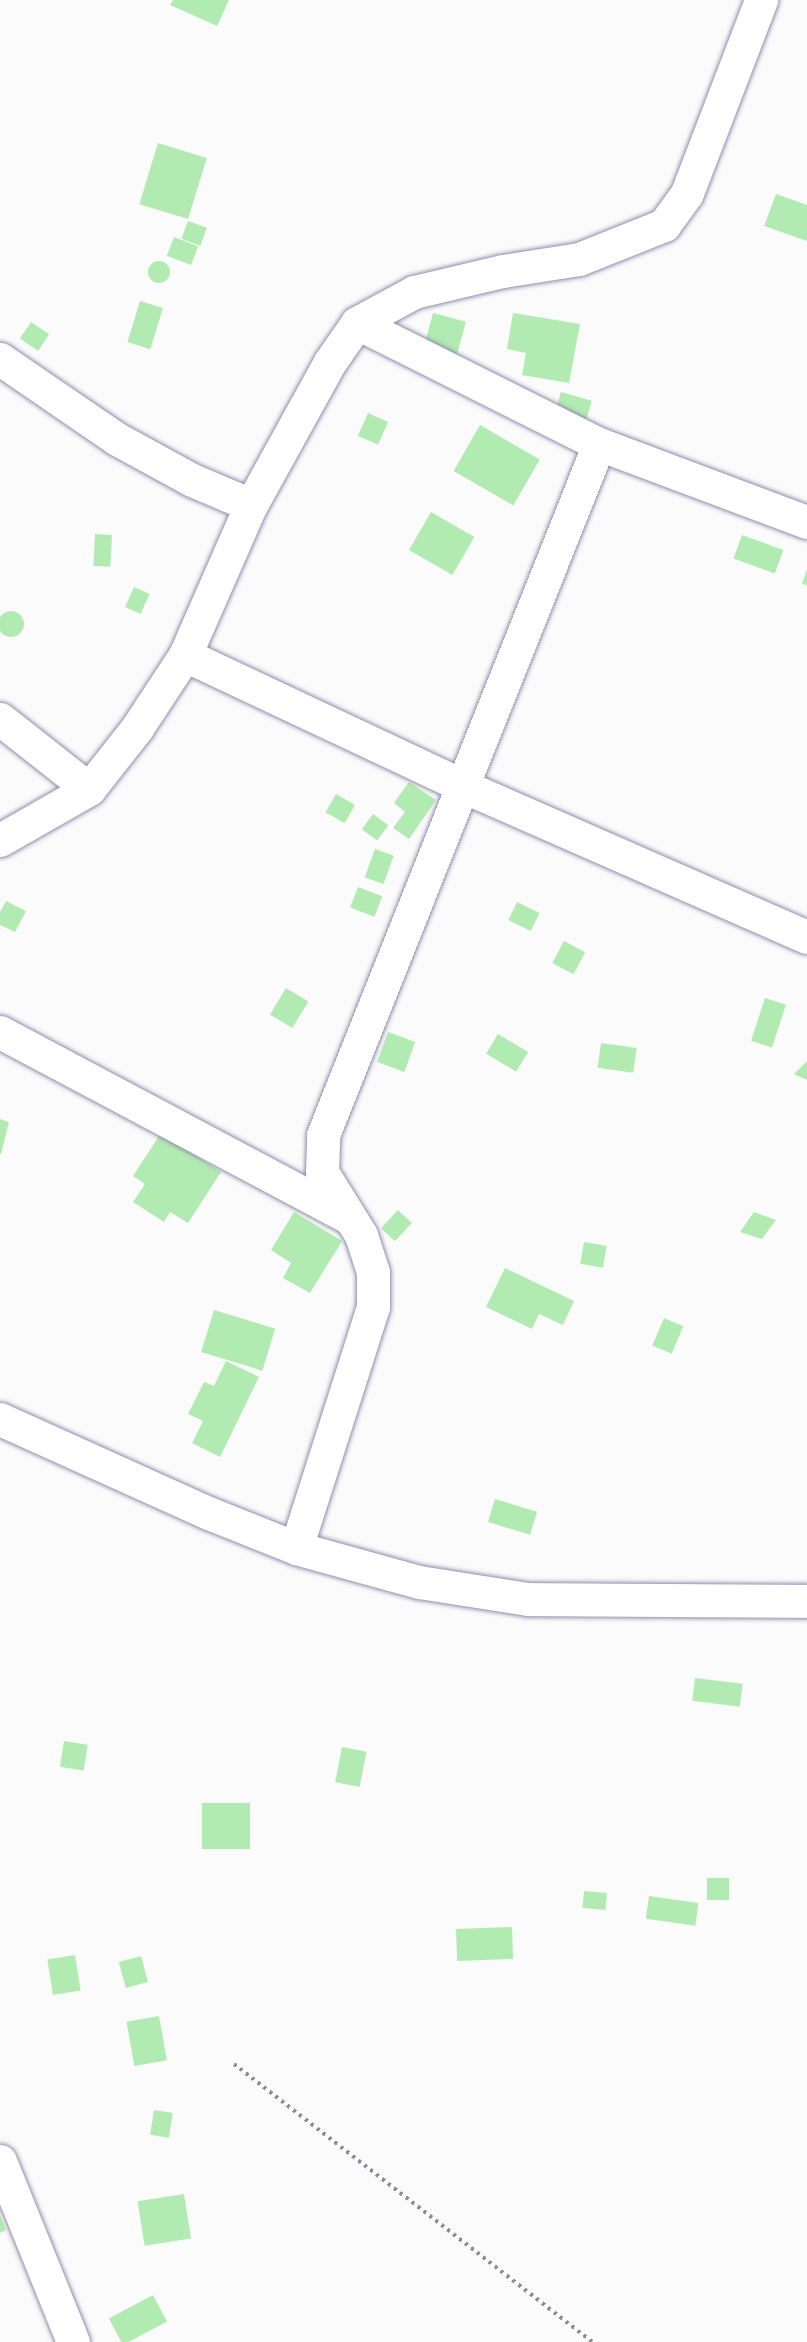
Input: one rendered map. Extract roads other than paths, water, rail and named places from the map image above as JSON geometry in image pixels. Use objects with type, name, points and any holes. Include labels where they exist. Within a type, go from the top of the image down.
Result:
[{"type":"street","points":[[0,840],[89,789],[137,728],[185,656],[251,505],[330,362],[357,323],[414,292],[503,271],[579,259],[664,225],[687,193],[761,0]]},
{"type":"street","points":[[357,323],[600,444],[807,522]]},
{"type":"street","points":[[0,359],[117,439],[192,480],[251,505]]},
{"type":"street","points":[[296,1548],[373,1307],[373,1272],[362,1235],[322,1172],[323,1134],[465,787],[600,444]]},
{"type":"street","points":[[185,656],[465,787],[807,937]]},
{"type":"street","points":[[0,719],[89,789]]},
{"type":"street","points":[[0,1032],[351,1218]]},
{"type":"street","points":[[0,1419],[206,1512],[296,1548],[419,1582],[528,1599],[806,1598]]},
{"type":"street","points":[[0,2161],[73,2342]]}]
